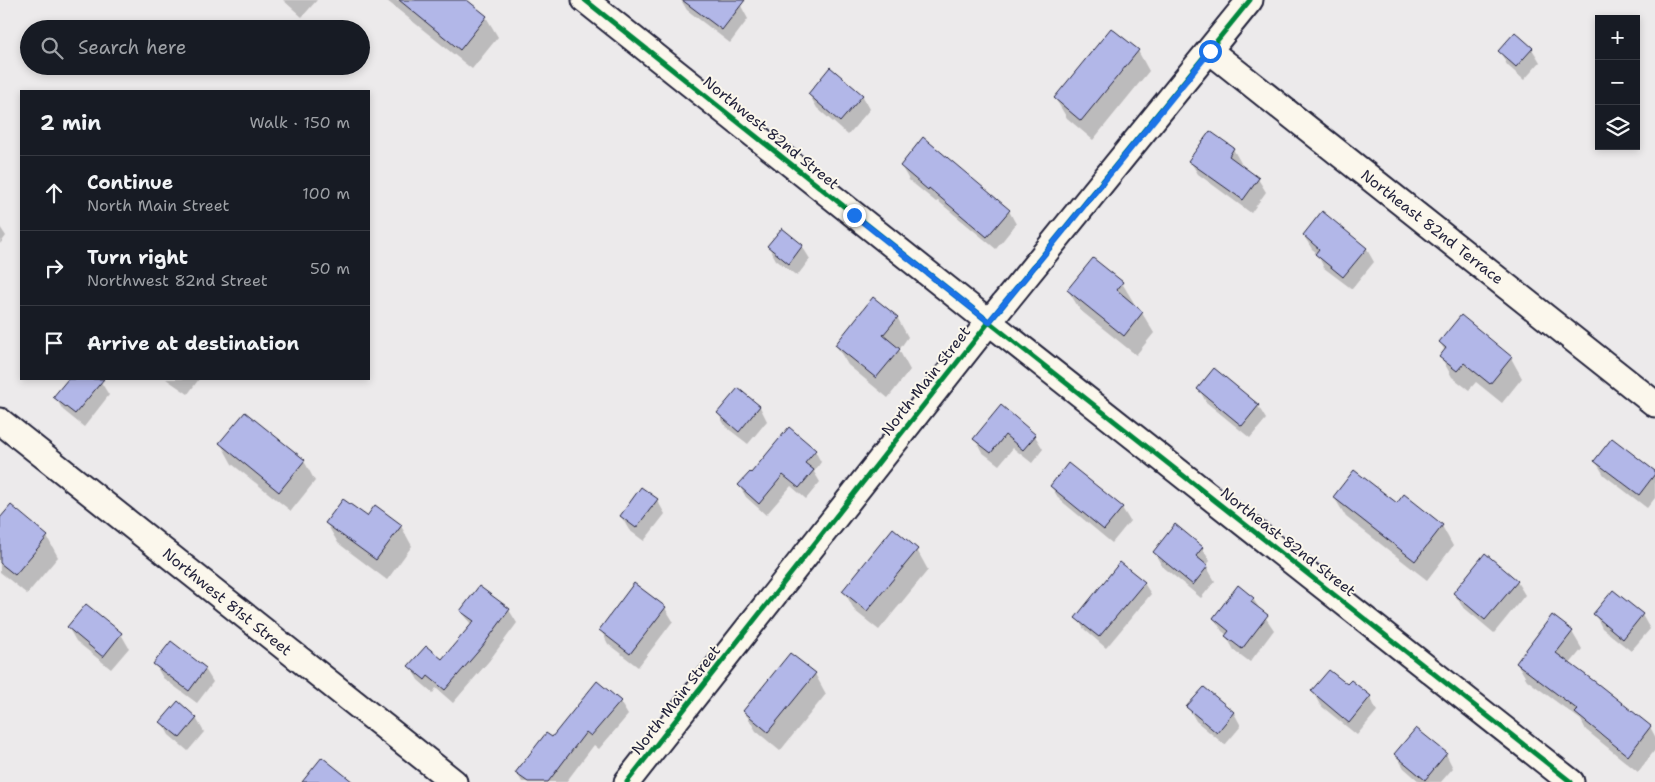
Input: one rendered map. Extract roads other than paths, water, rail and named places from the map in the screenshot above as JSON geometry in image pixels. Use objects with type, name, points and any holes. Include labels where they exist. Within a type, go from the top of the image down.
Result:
[{"type":"street","name":"Northwest 82nd Street","points":[[585,0],[989,322]]},
{"type":"street","name":"North Main Street","points":[[627,782],[989,322],[1250,0]]},
{"type":"street","name":"Northeast 82nd Terrace","points":[[1210,51],[1655,404]]},
{"type":"street","name":"Northeast 82nd Street","points":[[989,322],[1571,782]]},
{"type":"street","name":"Northwest 81st Street","points":[[0,421],[454,782]]}]
